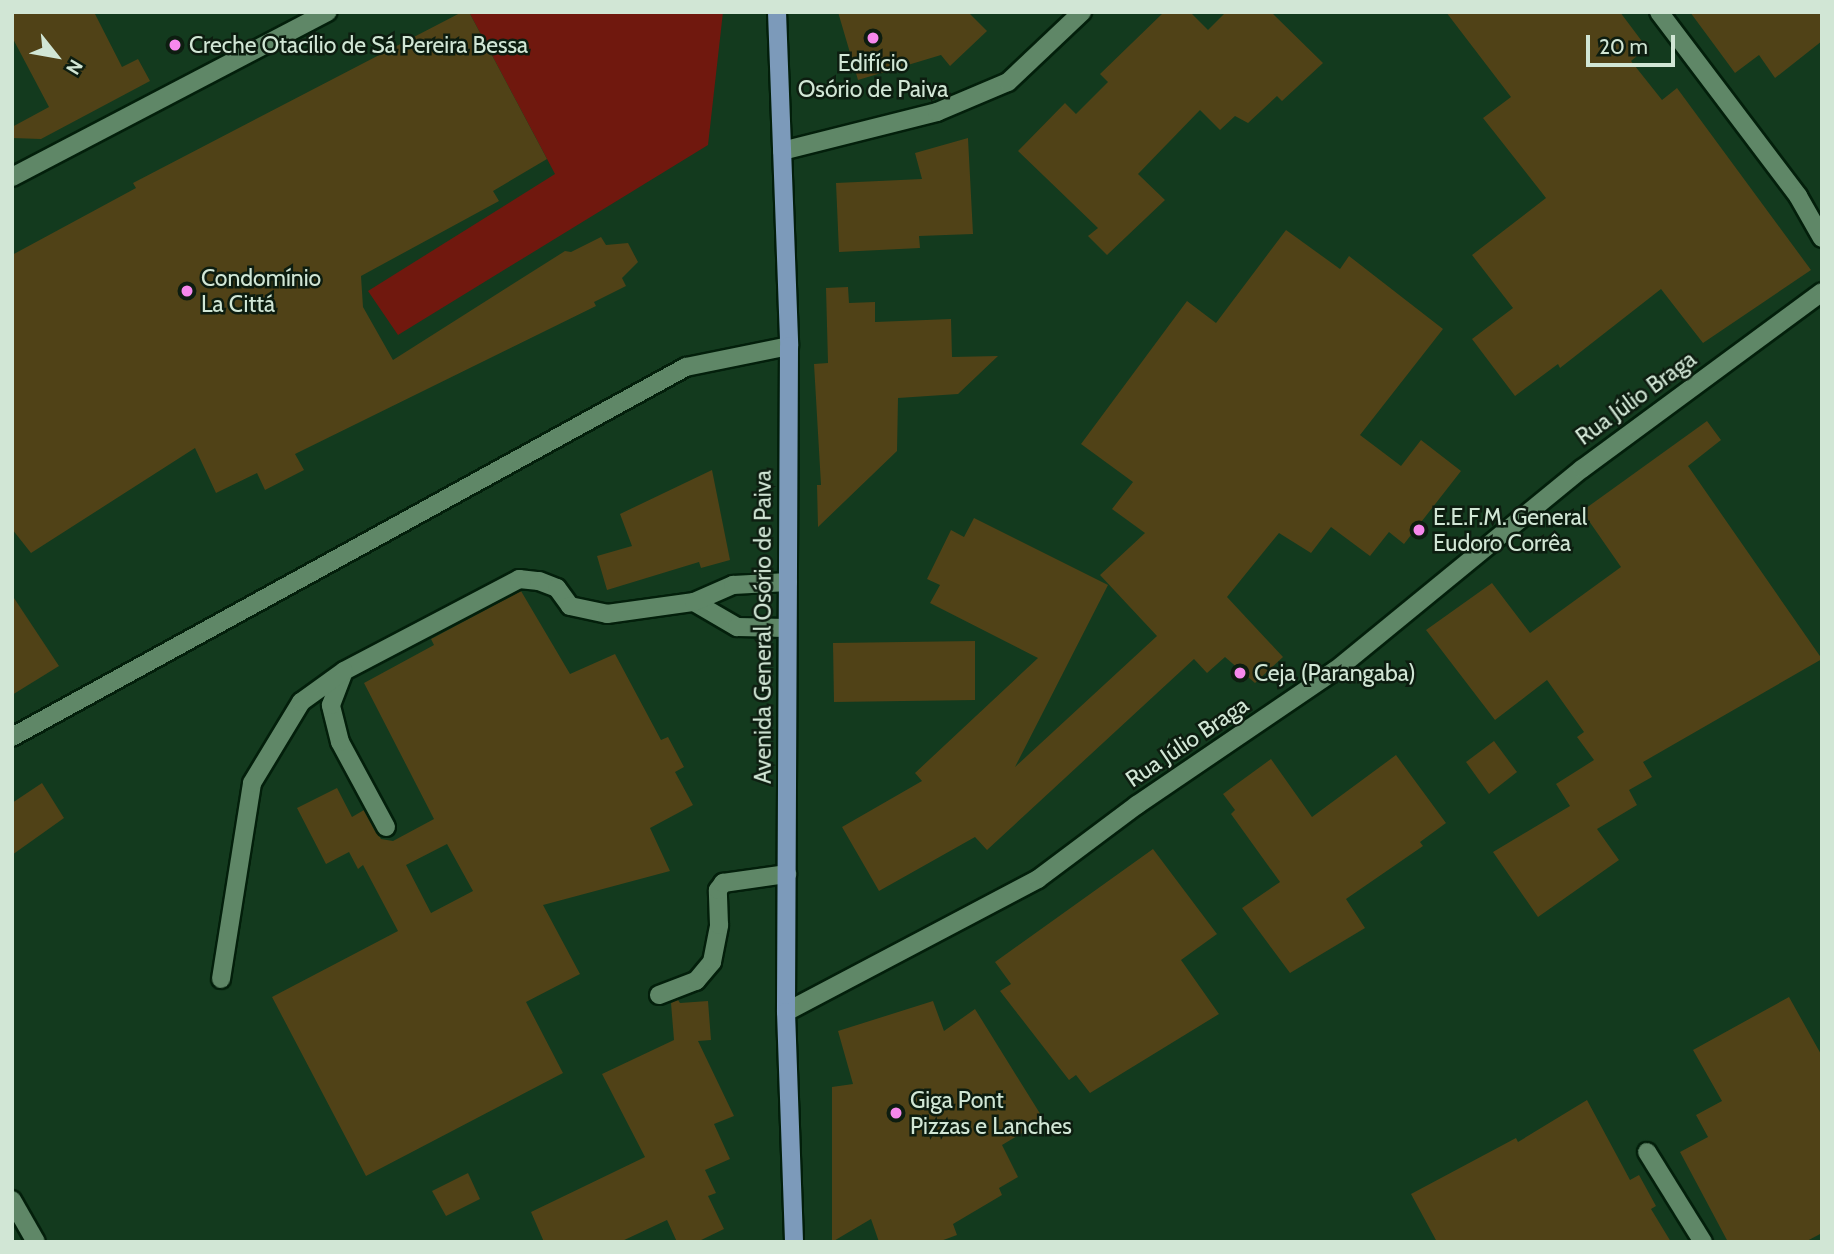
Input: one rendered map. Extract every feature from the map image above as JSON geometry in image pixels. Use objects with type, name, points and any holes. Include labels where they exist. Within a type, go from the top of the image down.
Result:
[{"type":"main road","name":"Avenida General Osório de Paiva","points":[[777,12],[789,346],[786,1012],[794,1242]]},
{"type":"street","points":[[12,177],[328,12]]},
{"type":"street","points":[[782,151],[937,113],[1008,82],[1082,12]]},
{"type":"street","points":[[1659,12],[1798,196],[1822,238]]},
{"type":"street","name":"Rua Júlio Braga","points":[[786,1012],[1038,879],[1137,805],[1336,670],[1582,469],[1822,292]]},
{"type":"street","points":[[12,737],[686,367],[789,346]]},
{"type":"street","points":[[221,979],[252,783],[270,746],[301,702],[344,671],[519,579],[557,588],[570,606],[590,613],[694,602],[733,585],[788,582]]},
{"type":"street","points":[[694,602],[737,627],[787,628]]},
{"type":"street","points":[[344,671],[331,705],[341,743],[386,827]]},
{"type":"street","points":[[659,995],[696,981],[712,962],[719,925],[718,891],[723,883],[787,874]]},
{"type":"street","points":[[1647,1152],[1703,1242]]},
{"type":"street","points":[[12,1199],[36,1242]]},
{"type":"shaded area","points":[[469,12],[723,12],[708,145],[398,335],[368,291],[555,174]]},
{"type":"building","points":[[12,12],[94,12],[122,67],[138,59],[150,81],[41,139],[12,138],[12,127],[49,107],[12,37]]},
{"type":"building","name":"Condomínio La Cittá","points":[[462,12],[469,12],[547,159],[493,191],[499,201],[361,276],[363,307],[393,360],[565,251],[571,252],[601,237],[606,245],[628,243],[638,262],[622,278],[626,286],[594,302],[596,306],[295,454],[304,470],[265,490],[257,473],[216,493],[195,448],[31,553],[12,529],[12,255],[136,188],[133,183]]},
{"type":"building","points":[[838,12],[968,12],[987,31],[950,66],[941,55],[858,80]]},
{"type":"building","points":[[1164,12],[1190,12],[1208,30],[1226,12],[1271,12],[1323,63],[1282,101],[1277,96],[1248,123],[1235,116],[1220,130],[1200,110],[1138,174],[1165,200],[1107,255],[1088,236],[1098,228],[1018,151],[1065,103],[1076,114],[1108,82],[1100,74]]},
{"type":"building","points":[[1446,12],[1620,12],[1647,48],[1631,61],[1662,100],[1677,88],[1811,270],[1703,343],[1661,289],[1560,368],[1558,364],[1515,396],[1472,339],[1513,308],[1472,255],[1546,198],[1483,118],[1511,97]]},
{"type":"building","points":[[1690,12],[1822,12],[1822,41],[1775,78],[1759,55],[1735,73]]},
{"type":"building","points":[[968,138],[973,234],[919,236],[920,248],[839,252],[836,183],[922,179],[915,153]]},
{"type":"building","points":[[1286,230],[1340,269],[1349,256],[1443,329],[1360,435],[1401,466],[1421,440],[1461,471],[1404,544],[1389,532],[1370,556],[1331,527],[1311,553],[1279,533],[1227,597],[1283,657],[1255,683],[1225,657],[1207,673],[1194,659],[987,850],[975,837],[879,891],[842,827],[922,781],[915,773],[1038,658],[930,603],[940,585],[927,579],[951,530],[964,537],[974,518],[1108,585],[1015,767],[1157,636],[1100,575],[1145,533],[1112,509],[1133,482],[1081,444],[1187,301],[1216,323]]},
{"type":"building","points":[[848,287],[849,303],[875,302],[875,322],[951,319],[952,357],[998,356],[958,394],[898,398],[897,451],[818,527],[817,485],[821,485],[814,364],[828,363],[826,288]]},
{"type":"building","points":[[1707,421],[1721,440],[1688,466],[1822,659],[1643,762],[1652,777],[1629,790],[1637,805],[1597,829],[1619,860],[1538,917],[1493,852],[1570,806],[1556,784],[1594,760],[1577,737],[1584,732],[1547,680],[1495,720],[1426,630],[1492,583],[1530,633],[1621,567],[1582,511]]},
{"type":"building","points":[[712,470],[730,560],[701,568],[699,562],[607,590],[597,556],[632,546],[620,514]]},
{"type":"building","points":[[521,591],[570,674],[615,654],[661,740],[668,737],[684,767],[675,772],[693,805],[650,828],[670,871],[543,905],[580,974],[526,1002],[563,1073],[366,1176],[272,997],[398,931],[363,865],[358,869],[349,852],[326,864],[297,808],[337,788],[352,817],[364,810],[381,839],[393,841],[434,819],[364,683],[434,645],[431,639]],"holes":[[[447,844],[473,891],[431,913],[406,865]]]},
{"type":"building","points":[[12,595],[59,666],[12,695]]},
{"type":"building","points":[[975,641],[975,700],[834,702],[833,643]]},
{"type":"building","points":[[1494,741],[1517,772],[1489,794],[1466,762]]},
{"type":"building","points":[[1396,755],[1446,823],[1420,842],[1423,846],[1346,899],[1365,928],[1290,973],[1242,908],[1280,882],[1231,814],[1235,810],[1223,794],[1271,759],[1312,817]]},
{"type":"building","points":[[42,783],[64,818],[12,855],[12,803]]},
{"type":"building","points":[[1153,849],[1217,934],[1181,960],[1219,1014],[1090,1093],[1076,1075],[1069,1080],[1000,991],[1011,984],[995,962]]},
{"type":"building","points":[[1789,997],[1822,1056],[1822,1233],[1805,1242],[1728,1242],[1680,1152],[1708,1137],[1696,1115],[1722,1101],[1693,1050]]},
{"type":"building","points":[[678,1000],[680,1003],[708,1001],[711,1040],[698,1041],[734,1116],[714,1124],[730,1159],[705,1170],[716,1193],[708,1196],[724,1229],[697,1242],[677,1242],[667,1220],[620,1242],[544,1242],[531,1212],[645,1157],[602,1074],[674,1040],[671,1003]]},
{"type":"building","points":[[933,1001],[944,1031],[975,1009],[1044,1120],[1002,1145],[1018,1177],[999,1188],[1002,1195],[953,1224],[957,1235],[938,1242],[879,1242],[871,1219],[832,1242],[832,1087],[853,1084],[838,1031]]},
{"type":"building","points":[[1587,1100],[1630,1180],[1639,1175],[1656,1206],[1651,1209],[1671,1242],[1437,1242],[1411,1194],[1516,1138],[1518,1142]]},
{"type":"building","points":[[468,1173],[480,1199],[446,1216],[432,1191]]},
{"type":"place","name":"Edifício Osório de Paiva","points":[[873,38]]},
{"type":"place","name":"Creche Otacílio de Sá Pereira Bessa","points":[[175,45]]},
{"type":"place","name":"Condomínio La Cittá","points":[[187,291]]},
{"type":"place","name":"E.E.F.M. General Eudoro Corrêa","points":[[1419,530]]},
{"type":"place","name":"Ceja (Parangaba)","points":[[1240,673]]},
{"type":"place","name":"Giga Pont Pizzas e Lanches","points":[[896,1113]]}]
